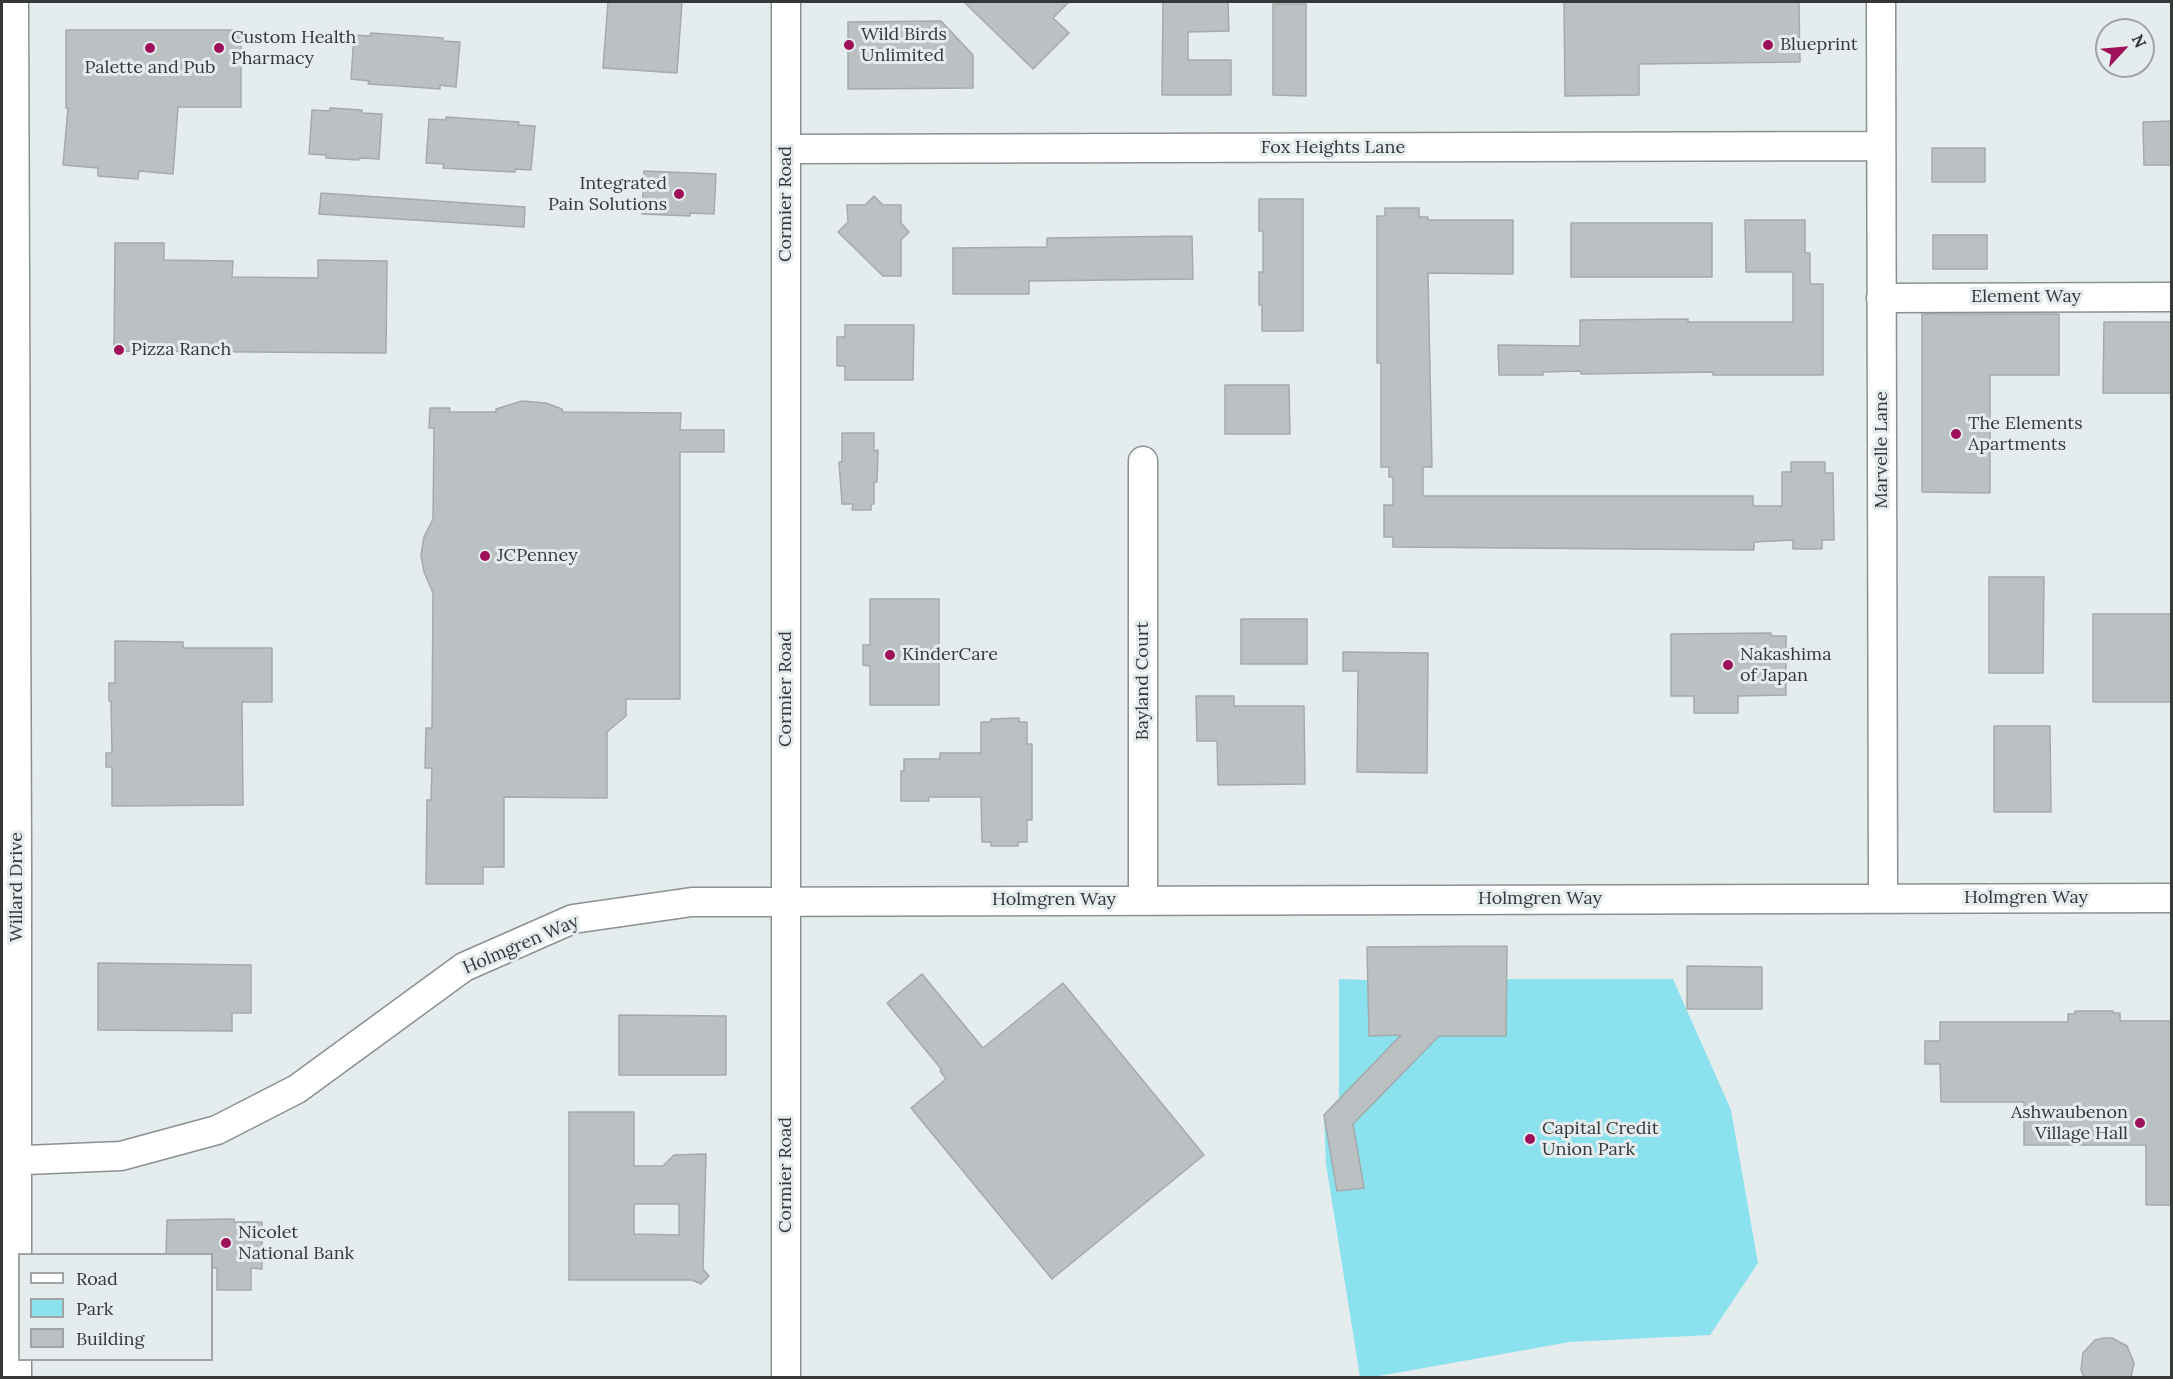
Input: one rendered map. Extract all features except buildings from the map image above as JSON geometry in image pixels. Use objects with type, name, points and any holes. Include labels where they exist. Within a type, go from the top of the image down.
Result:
[{"type":"street","name":"Willard Drive","points":[[14,2],[18,897],[9,1161],[17,1377]]},
{"type":"street","name":"Cormier Road","points":[[786,2],[786,1377]]},
{"type":"street","name":"Marvelle Lane","points":[[1881,2],[1883,898]]},
{"type":"street","name":"Fox Heights Lane","points":[[786,149],[1881,146]]},
{"type":"street","name":"Element Way","points":[[1881,298],[2172,297]]},
{"type":"street","name":"Bayland Court","points":[[1143,461],[1143,900]]},
{"type":"street","name":"Holmgren Way","points":[[9,1161],[121,1156],[217,1130],[297,1089],[464,967],[573,919],[692,902],[2172,898]]},
{"type":"green space","name":"Capital Credit Union Park","points":[[1507,946],[1506,979],[1673,979],[1731,1110],[1758,1263],[1710,1335],[1570,1342],[1373,1377],[1360,1377],[1326,1164],[1324,1115],[1339,1098],[1339,979],[1367,980],[1367,947]]},
{"type":"place","name":"Wild Birds Unlimited","points":[[849,45]]},
{"type":"place","name":"Blueprint","points":[[1768,45]]},
{"type":"place","name":"Palette and Pub","points":[[150,48]]},
{"type":"place","name":"Custom Health Pharmacy","points":[[219,48]]},
{"type":"place","name":"Integrated Pain Solutions","points":[[679,194]]},
{"type":"place","name":"Pizza Ranch","points":[[119,350]]},
{"type":"place","name":"The Elements Apartments","points":[[1956,434]]},
{"type":"place","name":"JCPenney","points":[[485,556]]},
{"type":"place","name":"KinderCare","points":[[890,655]]},
{"type":"place","name":"Nakashima of Japan","points":[[1728,665]]},
{"type":"place","name":"Ashwaubenon Village Hall","points":[[2140,1123]]},
{"type":"place","name":"Capital Credit Union Park","points":[[1530,1139]]},
{"type":"place","name":"Nicolet National Bank","points":[[226,1243]]}]
